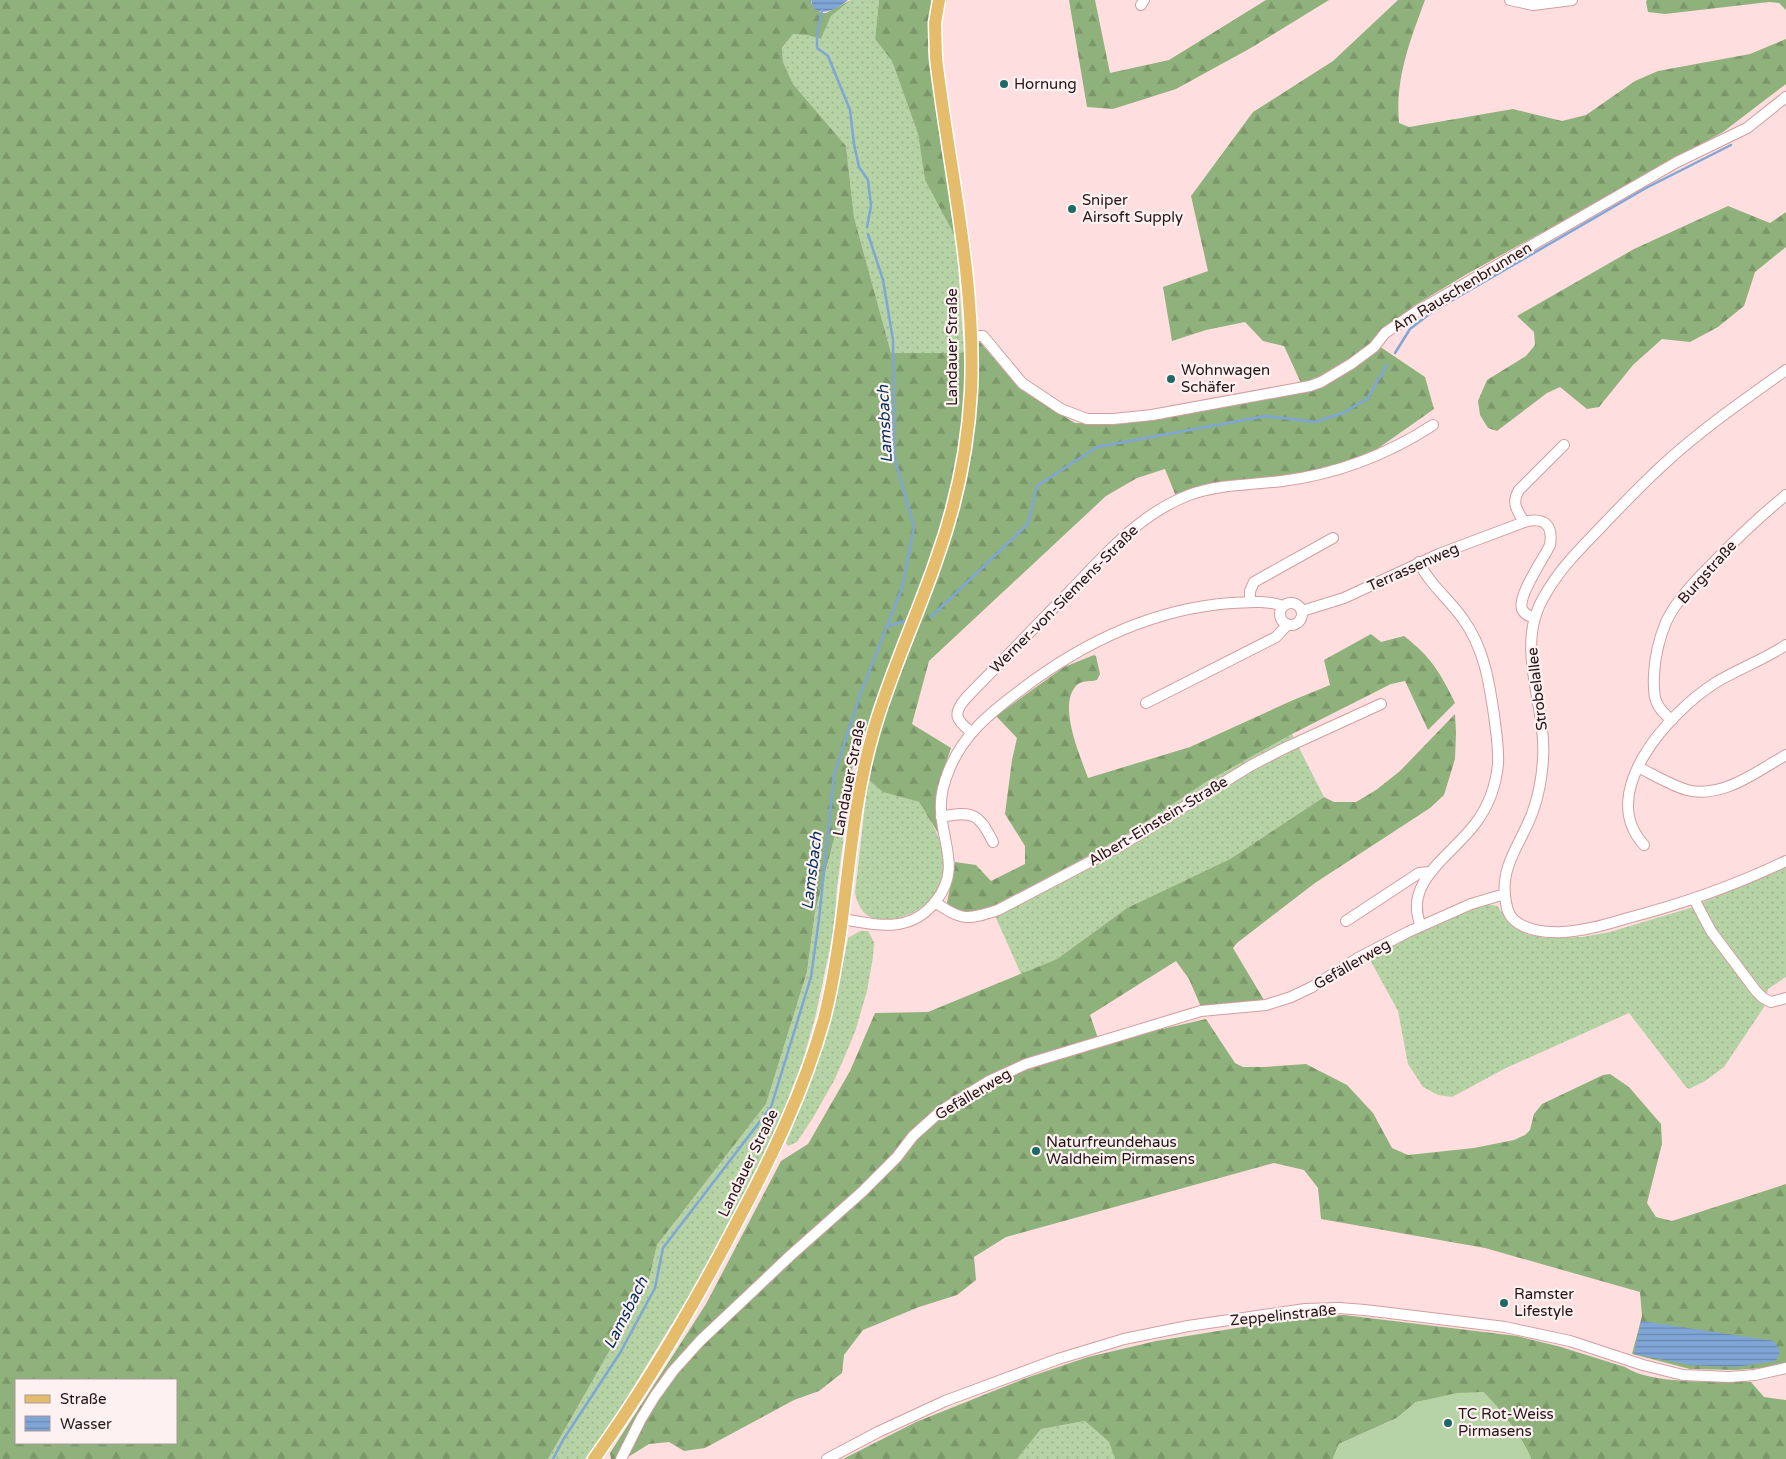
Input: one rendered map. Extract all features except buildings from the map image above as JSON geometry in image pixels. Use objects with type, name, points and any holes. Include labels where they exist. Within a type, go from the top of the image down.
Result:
[{"type":"main road","name":"Landauer Straße","points":[[594,1459],[674,1337],[774,1152],[799,1092],[814,1052],[831,986],[861,786],[873,734],[895,667],[938,556],[956,494],[970,393],[971,336],[967,271],[936,58],[935,23],[939,0]]},
{"type":"street","points":[[1510,0],[1533,5],[1572,0]]},
{"type":"street","name":"Am Rauschenbrunnen","points":[[971,336],[983,336],[1022,382],[1036,393],[1061,409],[1086,419],[1113,419],[1160,414],[1310,386],[1321,382],[1351,364],[1374,347],[1385,333],[1419,310],[1677,162],[1747,128],[1786,97]]},
{"type":"street","name":"Strobelallee","points":[[1786,370],[1720,417],[1646,480],[1570,560],[1544,596],[1534,618],[1531,638],[1542,735],[1542,776],[1533,812],[1506,871],[1505,894],[1509,914],[1514,920],[1534,930],[1561,932],[1602,925],[1694,899],[1786,861]]},
{"type":"street","name":"Werner-von-Siemens-Straße","points":[[971,732],[960,723],[957,715],[960,705],[1126,534],[1158,510],[1187,496],[1215,488],[1304,478],[1344,468],[1389,451],[1434,425]]},
{"type":"street","points":[[1524,522],[1514,504],[1515,496],[1564,445]]},
{"type":"street","name":"Burgstraße","points":[[1672,720],[1660,710],[1654,695],[1656,653],[1667,621],[1680,600],[1702,574],[1763,514],[1786,495]]},
{"type":"street","name":"Terrassenweg","points":[[1302,611],[1344,598],[1419,562],[1524,522],[1534,520],[1543,521],[1549,527],[1551,538],[1550,544],[1521,600],[1522,611],[1534,618]]},
{"type":"street","points":[[1250,602],[1250,591],[1254,582],[1333,538]]},
{"type":"street","points":[[1419,562],[1430,580],[1464,619],[1480,648],[1492,701],[1498,747],[1496,778],[1482,813],[1468,833],[1430,872],[1421,886],[1416,903],[1416,911],[1421,926]]},
{"type":"street","points":[[842,919],[882,926],[901,924],[914,920],[935,902],[943,890],[949,866],[949,853],[941,817],[942,798],[949,771],[956,755],[971,732],[1004,702],[1038,676],[1065,658],[1101,640],[1131,626],[1167,614],[1202,606],[1250,602],[1274,603],[1284,606],[1296,604],[1302,611],[1301,621],[1297,624],[1287,625],[1276,637],[1146,703]]},
{"type":"street","points":[[1284,606],[1280,614],[1281,619],[1287,625]]},
{"type":"street","points":[[1644,844],[1633,829],[1629,814],[1628,798],[1638,767],[1647,752],[1672,720],[1694,699],[1715,684],[1786,646]]},
{"type":"street","name":"Albert-Einstein-Straße","points":[[935,902],[955,915],[967,918],[998,910],[1122,845],[1252,765],[1381,704]]},
{"type":"street","points":[[1638,767],[1686,790],[1708,792],[1728,787],[1786,755]]},
{"type":"street","points":[[941,817],[966,814],[976,816],[983,823],[993,842]]},
{"type":"street","points":[[1346,921],[1419,873],[1430,872]]},
{"type":"street","name":"Gefällerweg","points":[[620,1459],[641,1418],[655,1396],[689,1353],[760,1283],[862,1192],[897,1156],[913,1136],[942,1110],[989,1081],[1026,1064],[1201,1011],[1266,1006],[1291,997],[1312,987],[1371,951],[1421,926],[1471,904],[1505,894]]},
{"type":"street","points":[[1694,899],[1711,931],[1756,991],[1763,998],[1771,1002],[1786,998]]},
{"type":"street","name":"Zeppelinstraße","points":[[827,1459],[878,1432],[945,1402],[1058,1359],[1124,1339],[1188,1326],[1306,1309],[1339,1308],[1365,1310],[1513,1328],[1570,1341],[1643,1365],[1683,1375],[1729,1377],[1755,1375],[1786,1368]]},
{"type":"green space","points":[[0,0],[811,0],[811,3],[821,13],[826,13],[851,0],[831,16],[821,39],[793,34],[782,48],[783,62],[793,84],[846,146],[854,217],[891,353],[964,353],[979,341],[1020,389],[1075,423],[1114,424],[1296,390],[1379,346],[1425,377],[1434,409],[1370,454],[1311,473],[1210,484],[1175,494],[1165,469],[1137,478],[1106,496],[929,661],[912,724],[951,748],[937,791],[938,833],[919,802],[883,792],[853,766],[815,912],[807,972],[766,1104],[657,1245],[648,1283],[548,1459],[0,1459]]},
{"type":"green space","points":[[851,0],[879,0],[875,39],[892,61],[918,134],[925,180],[956,236],[964,353],[891,353],[854,217],[846,146],[793,84],[783,62],[782,49],[793,33],[821,39],[831,16]]},
{"type":"green space","points":[[879,0],[947,0],[928,49],[955,236],[925,180],[918,134],[892,61],[875,39]]},
{"type":"green space","points":[[1069,0],[1095,0],[1110,73],[1169,60],[1266,0],[1329,0],[1249,49],[1176,89],[1113,109],[1087,107]]},
{"type":"green space","points":[[1398,0],[1425,0],[1405,60],[1399,91],[1399,123],[1409,127],[1513,109],[1562,121],[1586,115],[1635,81],[1658,71],[1750,54],[1786,39],[1786,84],[1723,132],[1467,274],[1412,307],[1363,352],[1311,383],[1301,383],[1284,346],[1263,341],[1245,322],[1206,330],[1172,341],[1163,287],[1208,271],[1191,196],[1253,112],[1333,61]]},
{"type":"green space","points":[[1647,0],[1786,0],[1786,10],[1779,3],[1769,2],[1665,14],[1648,12]]},
{"type":"green space","points":[[1728,206],[1770,223],[1786,212],[1786,247],[1755,272],[1744,306],[1718,327],[1690,342],[1662,339],[1633,365],[1599,407],[1587,409],[1560,387],[1547,393],[1497,431],[1488,428],[1480,415],[1478,401],[1487,380],[1526,356],[1535,345],[1534,332],[1517,316],[1634,249]]},
{"type":"green space","points":[[1371,634],[1381,642],[1404,636],[1428,658],[1444,682],[1455,703],[1428,730],[1405,681],[1391,684],[1292,734],[1206,782],[1129,833],[991,907],[966,915],[953,910],[947,903],[955,862],[976,865],[991,881],[1025,864],[1025,846],[1005,814],[1012,760],[1017,738],[996,716],[1064,667],[1094,655],[1096,656],[1100,674],[1097,680],[1078,684],[1072,693],[1069,703],[1072,729],[1088,778],[1190,747],[1330,685],[1324,660]]},
{"type":"green space","points":[[1455,714],[1455,759],[1444,795],[1430,808],[1315,883],[1233,948],[1264,1000],[1201,1007],[1189,979],[1176,961],[1090,1015],[1101,1047],[1149,1032],[1206,1019],[1235,1063],[1243,1067],[1306,1064],[1347,1085],[1373,1113],[1392,1148],[1408,1155],[1474,1148],[1514,1140],[1525,1135],[1530,1130],[1534,1114],[1542,1104],[1603,1075],[1610,1074],[1629,1087],[1661,1124],[1662,1144],[1647,1203],[1656,1217],[1672,1221],[1786,1184],[1786,1366],[1736,1370],[1690,1369],[1632,1354],[1642,1316],[1640,1292],[1485,1248],[1321,1219],[1318,1188],[1304,1170],[1274,1163],[1006,1237],[974,1257],[976,1280],[957,1295],[919,1307],[863,1330],[844,1355],[842,1373],[819,1391],[794,1400],[705,1448],[684,1451],[669,1442],[649,1444],[625,1459],[611,1459],[610,1453],[706,1304],[781,1161],[808,1144],[850,1071],[875,1013],[928,1012],[1057,959],[1127,908],[1230,859],[1324,797],[1334,802],[1356,802],[1376,790],[1400,771]]},
{"type":"green space","points":[[1292,734],[1324,797],[1230,859],[1127,908],[1057,959],[1021,974],[991,907],[1129,833],[1206,782]]},
{"type":"green space","points":[[853,766],[837,887],[834,929],[815,1018],[803,1060],[785,1107],[749,1187],[702,1275],[615,1417],[585,1459],[548,1459],[648,1283],[657,1245],[766,1104],[807,972],[815,912]]},
{"type":"green space","points":[[868,778],[884,792],[919,802],[938,835],[943,850],[944,870],[942,880],[931,899],[914,912],[893,919],[873,918],[863,912],[855,893]]},
{"type":"green space","points":[[1786,866],[1786,977],[1768,989],[1764,1007],[1724,1067],[1705,1081],[1689,1089],[1629,1013],[1506,1068],[1452,1097],[1438,1095],[1423,1087],[1408,1064],[1398,1011],[1369,958],[1424,930],[1486,904],[1497,906],[1513,926],[1526,934],[1546,938],[1582,937],[1610,932],[1690,908]]},
{"type":"green space","points":[[860,931],[868,931],[874,942],[867,991],[855,1032],[835,1079],[814,1116],[797,1142],[788,1146],[786,1143],[809,1087],[833,1013],[848,938]]},
{"type":"green space","points":[[1344,1315],[1517,1336],[1561,1347],[1651,1377],[1703,1382],[1751,1382],[1764,1397],[1786,1400],[1786,1459],[1531,1459],[1523,1442],[1483,1392],[1416,1402],[1397,1418],[1339,1444],[1333,1459],[1115,1459],[1109,1442],[1085,1421],[1041,1429],[1017,1459],[843,1459],[916,1422],[1026,1378],[1088,1357],[1156,1341],[1299,1318]]},
{"type":"green space","name":"TC Rot-Weiss Pirmasens","points":[[1483,1392],[1523,1442],[1531,1459],[1333,1459],[1339,1444],[1397,1418],[1416,1402],[1457,1393]]},
{"type":"green space","points":[[1085,1421],[1109,1442],[1115,1459],[1017,1459],[1041,1429]]},
{"type":"water","points":[[811,0],[848,0],[838,7],[821,12],[813,6]]},
{"type":"water","points":[[1641,1321],[1774,1341],[1780,1351],[1776,1361],[1735,1367],[1690,1365],[1634,1354]]},
{"type":"waterway","name":"Lamsbach","points":[[822,10],[817,36],[817,48],[828,56],[850,110],[859,167],[868,180],[871,206],[867,227]]},
{"type":"waterway","points":[[1395,353],[1410,329],[1432,312],[1646,188],[1731,145]]},
{"type":"waterway","name":"Lamsbach","points":[[553,1459],[563,1440],[620,1353],[655,1288],[663,1248],[771,1107],[811,977],[834,775],[860,695],[902,588],[914,527],[894,456],[893,340],[883,280],[868,234]]},
{"type":"waterway","points":[[931,617],[1028,524],[1037,486],[1097,447],[1266,416],[1315,422],[1343,413],[1367,399],[1387,365]]},
{"type":"waterway","points":[[888,626],[905,621]]},
{"type":"place","name":"Hornung","points":[[1004,84]]},
{"type":"place","name":"Sniper Airsoft Supply","points":[[1072,209]]},
{"type":"place","name":"Wohnwagen Schäfer","points":[[1171,379]]},
{"type":"place","name":"Naturfreundehaus Waldheim Pirmasens","points":[[1036,1151]]},
{"type":"place","name":"Ramster Lifestyle","points":[[1504,1303]]},
{"type":"place","name":"TC Rot-Weiss Pirmasens","points":[[1448,1423]]}]
